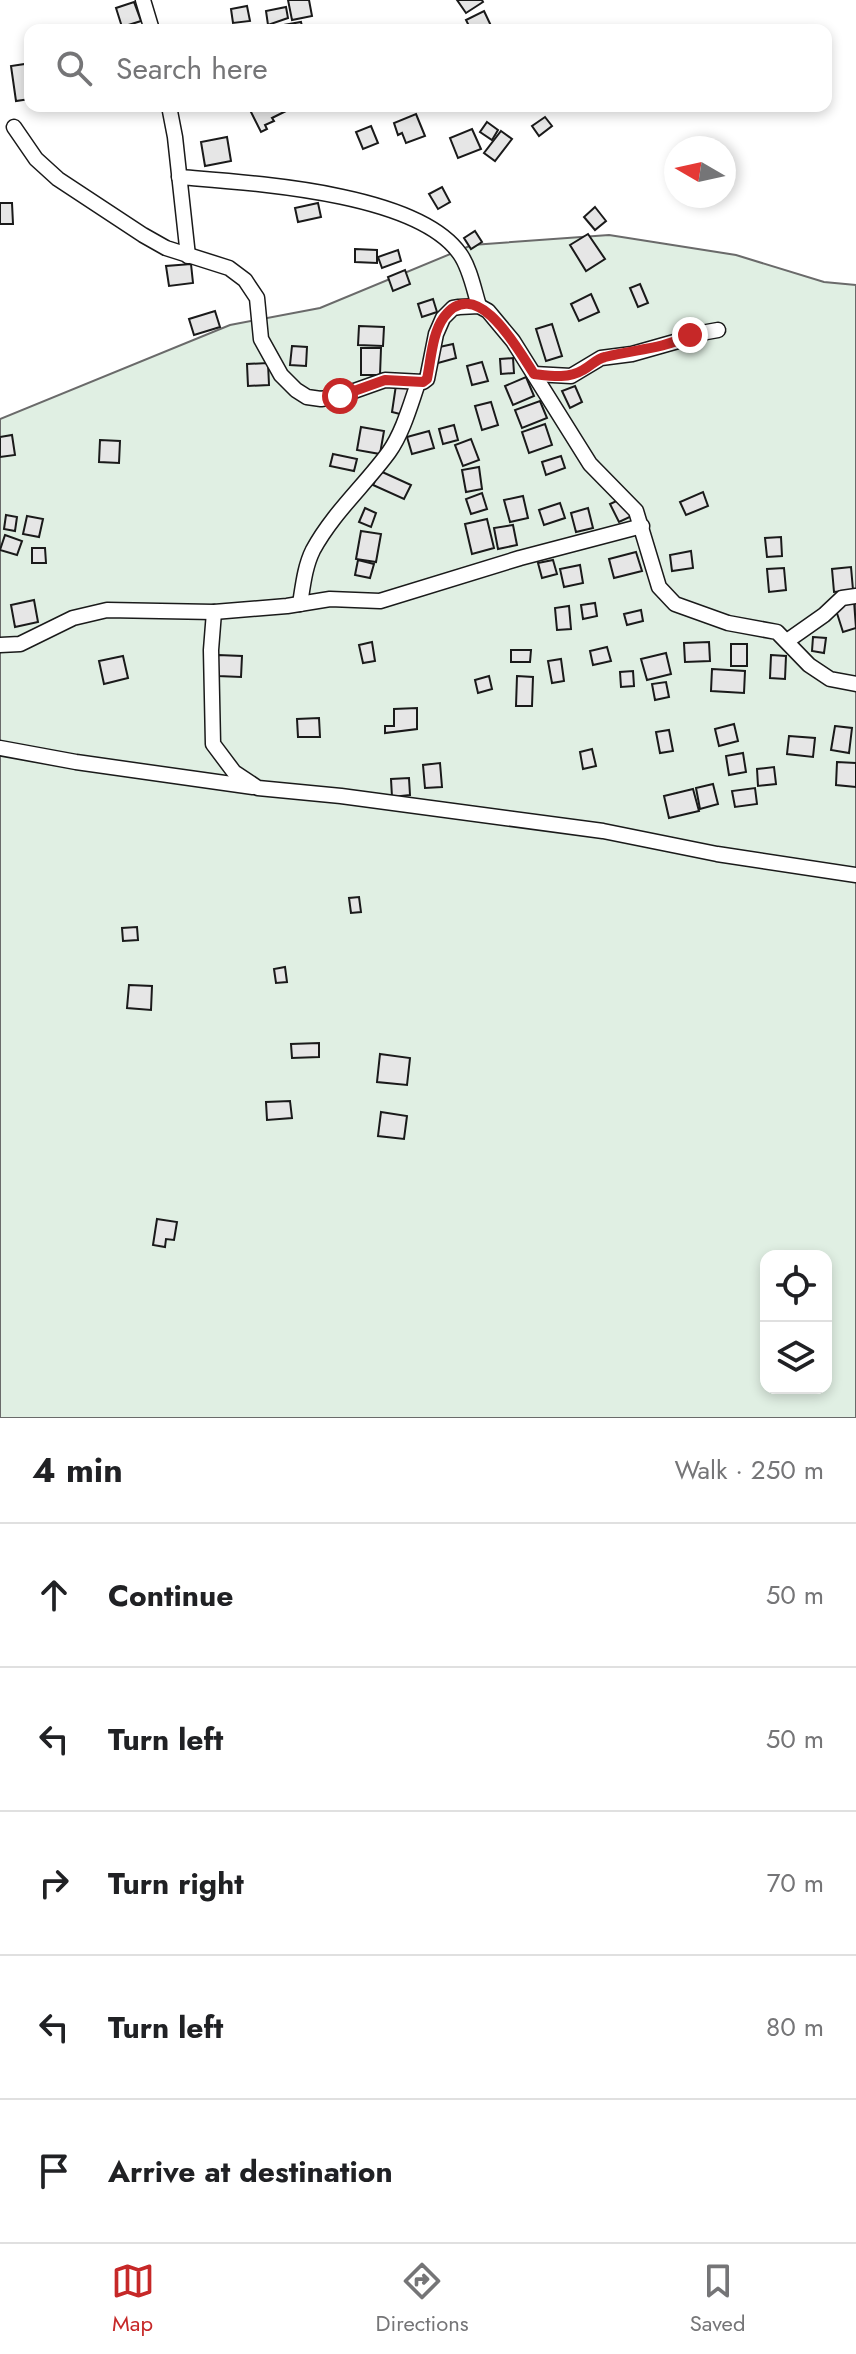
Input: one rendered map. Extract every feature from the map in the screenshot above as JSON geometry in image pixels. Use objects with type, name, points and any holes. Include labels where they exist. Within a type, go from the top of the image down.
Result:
[{"type":"street","points":[[143,0],[150,24]]},
{"type":"street","points":[[170,112],[188,256]]},
{"type":"street","points":[[14,127],[36,159],[58,179],[143,235],[188,256],[229,268],[252,288],[257,298],[261,339],[281,375],[307,397],[321,399],[340,396],[385,380],[418,383],[427,379],[436,334],[443,318],[453,308],[479,306],[488,311],[513,341],[590,464],[636,511],[659,587],[675,604],[728,623],[777,632],[809,665],[830,679],[856,684]]},
{"type":"street","points":[[179,177],[256,183],[323,193],[397,210],[423,224],[462,256],[479,306]]},
{"type":"street","points":[[534,374],[571,376],[601,358],[632,354],[690,335],[718,330]]},
{"type":"street","points":[[300,604],[312,552],[342,507],[391,449],[407,418],[418,383]]},
{"type":"street","points":[[0,645],[20,644],[73,618],[107,610],[214,612],[330,599],[380,601],[520,558],[642,526]]},
{"type":"street","points":[[787,641],[842,598],[856,596]]},
{"type":"street","points":[[214,612],[210,676],[213,744],[234,772],[258,788]]},
{"type":"street","points":[[0,748],[258,788],[335,795],[603,831],[717,854],[856,875]]},
{"type":"green space","points":[[609,235],[736,255],[824,282],[856,285],[856,1418],[0,1418],[0,419],[230,325],[320,308],[472,245]]},
{"type":"building","points":[[288,0],[309,0],[312,16],[292,20]]},
{"type":"building","points":[[457,0],[482,0],[483,2],[466,13]]},
{"type":"building","points":[[134,2],[141,21],[121,24],[116,8]]},
{"type":"building","points":[[247,6],[250,21],[233,23],[231,9]]},
{"type":"building","points":[[286,7],[288,18],[268,24],[266,11]]},
{"type":"building","points":[[484,11],[490,24],[468,24],[466,20]]},
{"type":"building","points":[[24,64],[24,100],[16,101],[11,66]]},
{"type":"building","points":[[251,112],[284,112],[272,118],[274,121],[265,125],[267,129],[261,132]]},
{"type":"building","points":[[416,114],[425,136],[406,143],[402,133],[398,135],[394,123]]},
{"type":"building","points":[[545,117],[552,126],[539,136],[532,126]]},
{"type":"building","points":[[487,122],[498,130],[492,140],[480,132]]},
{"type":"building","points":[[371,126],[378,143],[363,149],[356,132]]},
{"type":"building","points":[[472,129],[481,149],[458,158],[450,138]]},
{"type":"building","points":[[501,131],[512,139],[495,161],[484,153]]},
{"type":"building","points":[[227,137],[231,161],[205,166],[201,142]]},
{"type":"building","points":[[442,187],[450,202],[438,209],[429,194]]},
{"type":"building","points":[[0,203],[12,203],[13,224],[0,224]]},
{"type":"building","points":[[318,203],[321,217],[298,222],[295,208]]},
{"type":"building","points":[[595,207],[606,221],[595,230],[584,217]]},
{"type":"building","points":[[475,231],[482,242],[471,249],[464,238]]},
{"type":"building","points":[[588,234],[605,259],[586,271],[570,245]]},
{"type":"building","points":[[355,249],[377,250],[377,263],[355,262]]},
{"type":"building","points":[[398,250],[401,261],[382,268],[378,257]]},
{"type":"building","points":[[191,264],[193,283],[169,286],[166,266]]},
{"type":"building","points":[[405,270],[410,284],[393,291],[388,277]]},
{"type":"building","points":[[640,284],[648,303],[638,307],[630,288]]},
{"type":"building","points":[[591,294],[599,312],[579,321],[571,304]]},
{"type":"building","points":[[433,299],[437,312],[422,317],[418,304]]},
{"type":"building","points":[[215,311],[220,327],[194,335],[189,319]]},
{"type":"building","points":[[552,324],[562,356],[546,361],[536,329]]},
{"type":"building","points":[[359,326],[384,327],[383,346],[358,345]]},
{"type":"building","points":[[453,344],[456,358],[438,363],[435,348]]},
{"type":"building","points":[[292,346],[307,347],[306,366],[290,365]]},
{"type":"building","points":[[361,348],[381,348],[380,375],[361,375]]},
{"type":"building","points":[[513,358],[514,373],[501,374],[500,359]]},
{"type":"building","points":[[482,362],[488,381],[472,385],[467,366]]},
{"type":"building","points":[[268,363],[269,385],[248,386],[247,364]]},
{"type":"building","points":[[526,377],[534,396],[513,405],[505,386]]},
{"type":"building","points":[[396,385],[410,388],[404,415],[392,412]]},
{"type":"building","points":[[575,386],[582,402],[570,408],[562,391]]},
{"type":"building","points":[[540,401],[547,418],[522,428],[515,410]]},
{"type":"building","points":[[491,402],[498,425],[482,430],[475,406]]},
{"type":"building","points":[[545,424],[552,445],[529,453],[522,432]]},
{"type":"building","points":[[454,425],[458,440],[443,444],[439,429]]},
{"type":"building","points":[[361,427],[384,431],[380,454],[357,450]]},
{"type":"building","points":[[429,431],[434,448],[412,454],[407,437]]},
{"type":"building","points":[[12,435],[15,455],[0,457],[0,437]]},
{"type":"building","points":[[471,439],[479,460],[463,466],[455,445]]},
{"type":"building","points":[[100,440],[120,441],[119,463],[99,462]]},
{"type":"building","points":[[333,454],[357,459],[354,471],[330,466]]},
{"type":"building","points":[[561,456],[565,468],[546,475],[542,462]]},
{"type":"building","points":[[479,467],[482,489],[466,492],[462,470]]},
{"type":"building","points":[[380,471],[411,485],[404,499],[373,485]]},
{"type":"building","points":[[703,492],[708,506],[686,515],[680,502]]},
{"type":"building","points":[[482,493],[487,509],[471,514],[466,499]]},
{"type":"building","points":[[523,496],[528,518],[510,522],[504,500]]},
{"type":"building","points":[[625,497],[634,515],[619,522],[610,504]]},
{"type":"building","points":[[560,503],[565,518],[544,525],[539,510]]},
{"type":"building","points":[[365,508],[376,513],[371,527],[359,522]]},
{"type":"building","points":[[588,508],[593,528],[576,532],[571,513]]},
{"type":"building","points":[[6,515],[17,517],[15,531],[4,529]]},
{"type":"building","points":[[27,516],[43,519],[39,537],[23,534]]},
{"type":"building","points":[[487,519],[494,548],[472,554],[465,524]]},
{"type":"building","points":[[513,525],[517,545],[498,549],[494,528]]},
{"type":"building","points":[[361,531],[381,534],[376,562],[356,559]]},
{"type":"building","points":[[5,535],[22,541],[17,555],[0,550]]},
{"type":"building","points":[[781,537],[782,556],[767,557],[765,538]]},
{"type":"building","points":[[32,548],[45,548],[46,563],[32,563]]},
{"type":"building","points":[[691,551],[693,568],[672,571],[670,555]]},
{"type":"building","points":[[636,552],[642,571],[614,578],[609,559]]},
{"type":"building","points":[[358,560],[374,564],[370,578],[355,575]]},
{"type":"building","points":[[553,560],[557,574],[542,578],[538,563]]},
{"type":"building","points":[[580,565],[583,583],[564,587],[560,569]]},
{"type":"building","points":[[851,567],[853,590],[834,592],[832,569]]},
{"type":"building","points":[[784,568],[786,590],[769,592],[767,569]]},
{"type":"building","points":[[34,600],[38,622],[15,627],[11,605]]},
{"type":"building","points":[[854,601],[856,628],[843,632],[835,607]]},
{"type":"building","points":[[595,603],[597,616],[583,619],[581,605]]},
{"type":"building","points":[[569,606],[571,629],[557,630],[555,608]]},
{"type":"building","points":[[641,610],[643,621],[627,625],[624,614]]},
{"type":"building","points":[[813,637],[826,638],[824,653],[812,651]]},
{"type":"building","points":[[372,642],[375,661],[363,663],[359,645]]},
{"type":"building","points":[[709,642],[710,661],[685,662],[684,643]]},
{"type":"building","points":[[731,644],[747,644],[747,666],[731,666]]},
{"type":"building","points":[[607,647],[611,661],[593,665],[590,651]]},
{"type":"building","points":[[511,650],[531,650],[530,662],[511,662]]},
{"type":"building","points":[[666,653],[671,674],[647,680],[641,659]]},
{"type":"building","points":[[218,655],[242,656],[241,677],[218,676]]},
{"type":"building","points":[[771,655],[786,656],[785,679],[770,678]]},
{"type":"building","points":[[123,656],[128,678],[104,684],[99,661]]},
{"type":"building","points":[[561,659],[564,681],[552,683],[548,661]]},
{"type":"building","points":[[712,669],[745,671],[744,693],[711,691]]},
{"type":"building","points":[[633,671],[634,686],[621,687],[620,672]]},
{"type":"building","points":[[489,676],[492,689],[478,693],[475,680]]},
{"type":"building","points":[[517,676],[533,677],[532,706],[516,706]]},
{"type":"building","points":[[666,682],[669,697],[655,700],[652,684]]},
{"type":"building","points":[[417,708],[417,729],[385,733],[385,726],[394,726],[394,709]]},
{"type":"building","points":[[319,718],[320,737],[298,737],[297,719]]},
{"type":"building","points":[[734,724],[738,741],[719,746],[715,729]]},
{"type":"building","points":[[835,726],[852,728],[849,753],[831,750]]},
{"type":"building","points":[[669,730],[673,751],[660,753],[656,732]]},
{"type":"building","points":[[789,736],[815,738],[813,757],[787,754]]},
{"type":"building","points":[[592,749],[596,766],[583,769],[580,752]]},
{"type":"building","points":[[743,753],[746,772],[729,775],[726,756]]},
{"type":"building","points":[[837,762],[856,763],[856,787],[836,785]]},
{"type":"building","points":[[440,763],[442,787],[425,788],[423,765]]},
{"type":"building","points":[[774,767],[776,784],[758,786],[757,769]]},
{"type":"building","points":[[409,778],[410,795],[392,797],[391,779]]},
{"type":"building","points":[[713,784],[718,804],[700,809],[696,788]]},
{"type":"building","points":[[755,788],[757,804],[735,807],[732,791]]},
{"type":"building","points":[[693,789],[699,811],[669,818],[664,796]]},
{"type":"building","points":[[359,897],[361,912],[351,913],[349,898]]},
{"type":"building","points":[[137,927],[138,940],[123,941],[122,928]]},
{"type":"building","points":[[285,967],[287,982],[276,983],[274,969]]},
{"type":"building","points":[[129,985],[152,986],[151,1010],[127,1008]]},
{"type":"building","points":[[319,1043],[319,1057],[292,1058],[291,1044]]},
{"type":"building","points":[[380,1054],[410,1058],[407,1085],[377,1082]]},
{"type":"building","points":[[290,1101],[292,1118],[267,1120],[266,1102]]},
{"type":"building","points":[[381,1112],[407,1116],[404,1139],[378,1136]]},
{"type":"building","points":[[157,1219],[177,1222],[174,1240],[166,1239],[165,1247],[153,1245]]},
{"type":"route","points":[[340,396],[385,380],[423,382],[427,379],[436,334],[443,318],[453,308],[468,305],[488,311],[513,341],[534,374],[555,377],[571,376],[601,358],[632,354],[690,335]]}]
